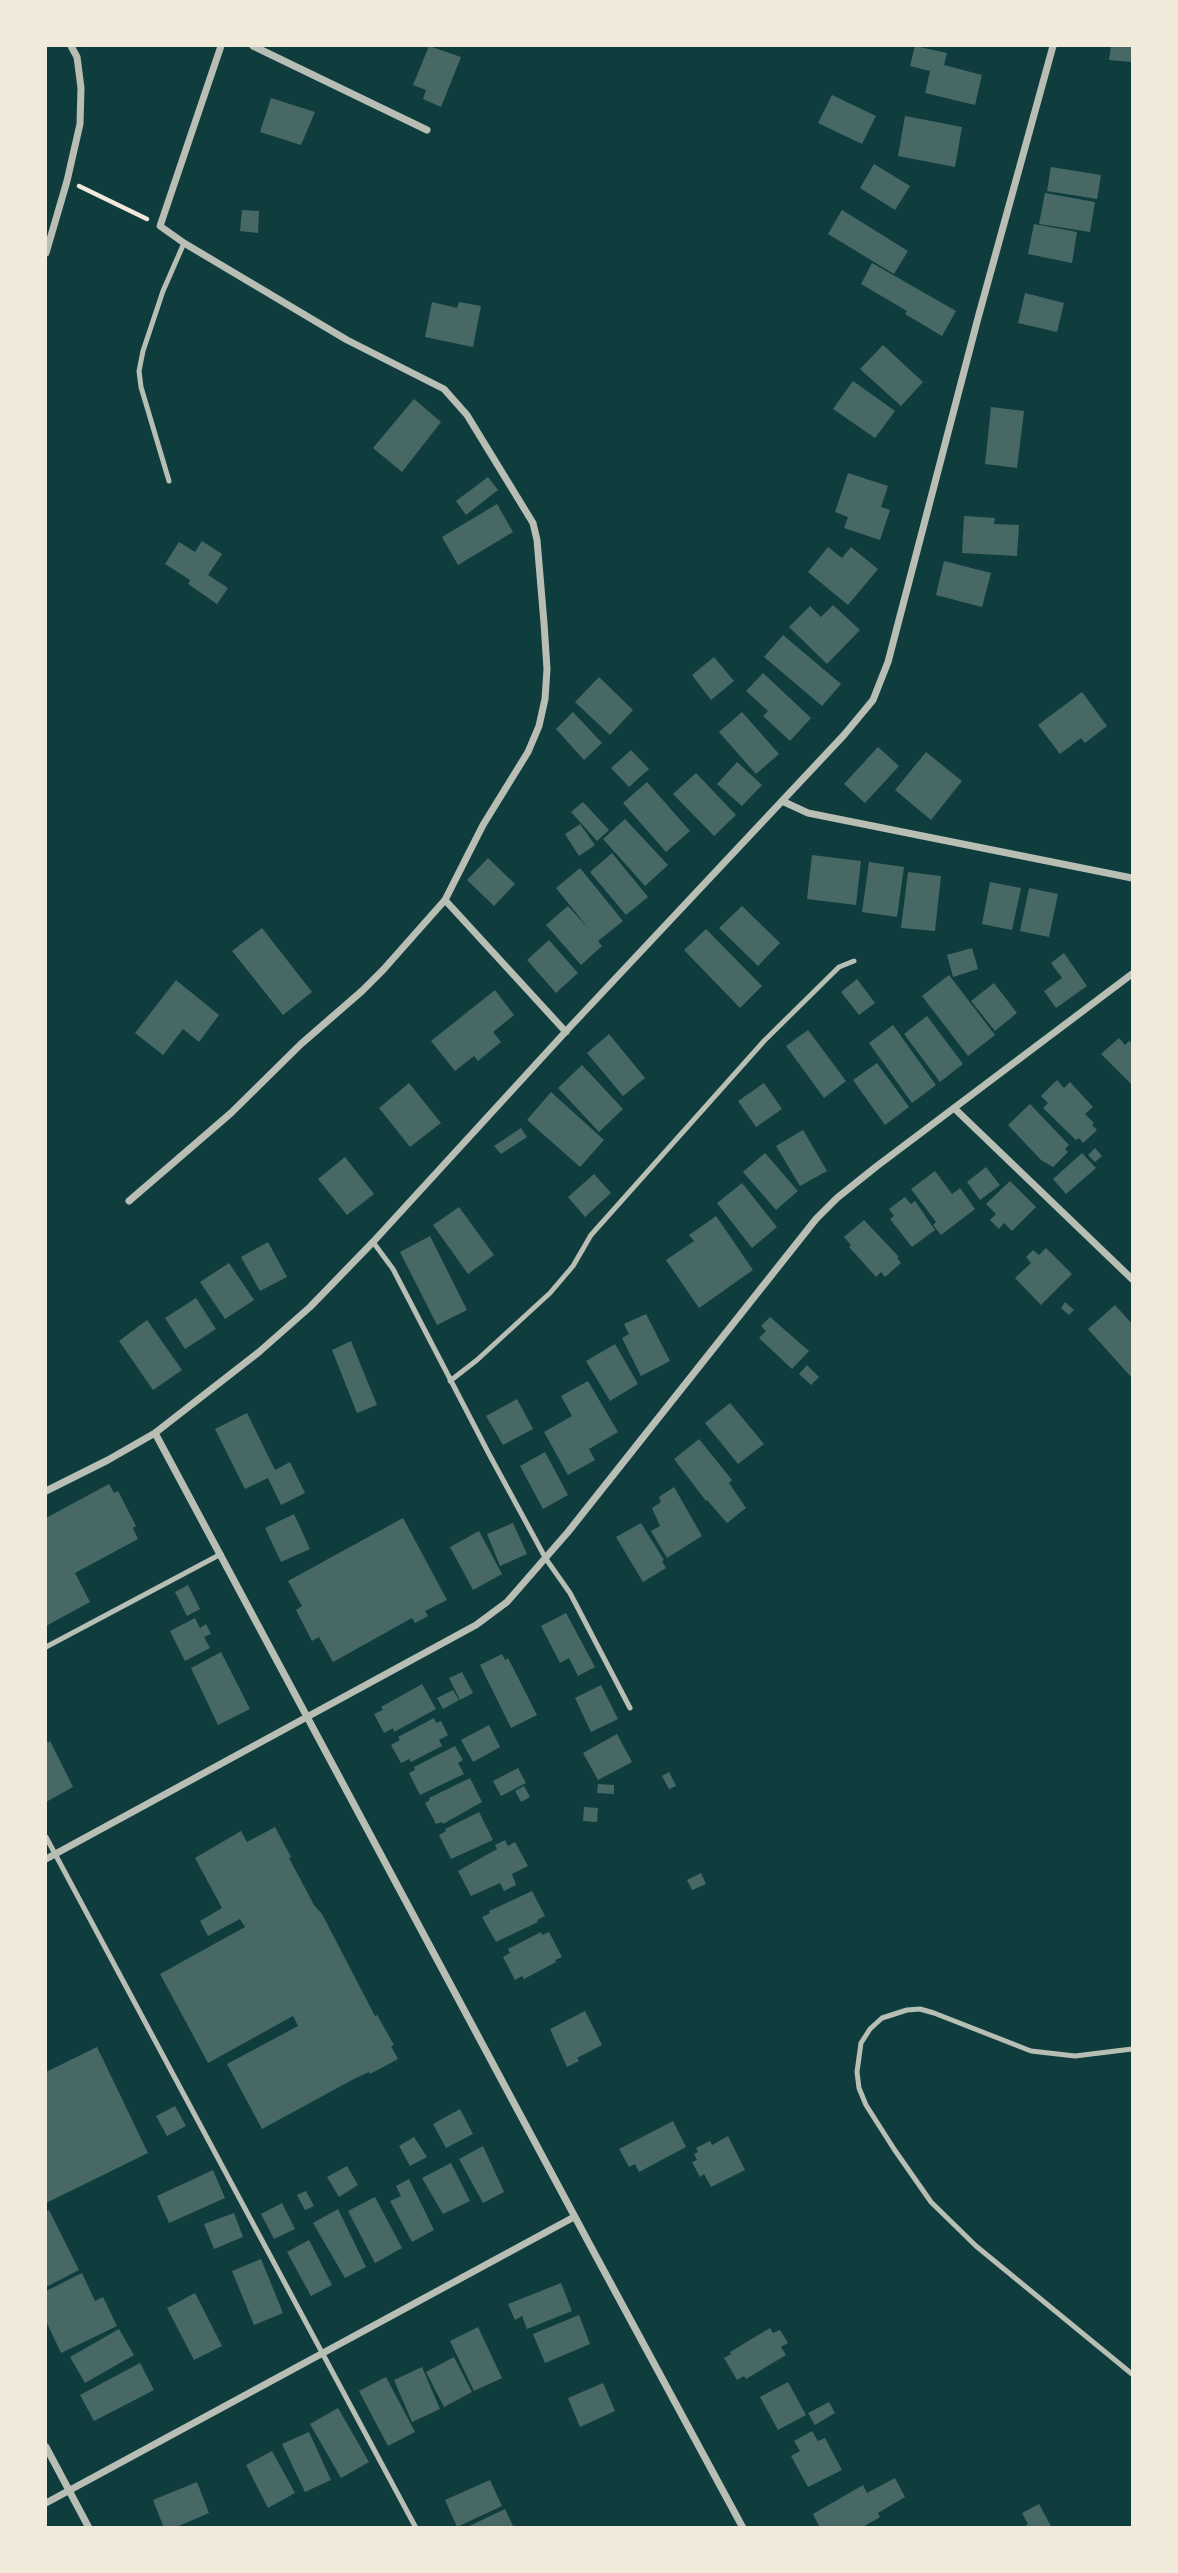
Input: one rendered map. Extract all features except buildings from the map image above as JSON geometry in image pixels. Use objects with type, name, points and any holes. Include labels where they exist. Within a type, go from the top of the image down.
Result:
[{"type":"street","points":[[46,253],[80,124],[81,88],[77,57],[71,46]]},
{"type":"street","points":[[129,1201],[231,1113],[300,1044],[362,991],[402,950],[444,900],[483,825],[528,752],[543,708],[546,657],[537,540],[533,523],[467,415],[444,389],[347,340],[160,226],[221,46]]},
{"type":"street","points":[[253,46],[427,130]]},
{"type":"street","points":[[46,1491],[108,1461],[156,1433],[259,1352],[310,1307],[860,717],[881,683],[1053,46]]},
{"type":"street","points":[[782,801],[808,813],[1132,878]]},
{"type":"street","points":[[444,900],[566,1032]]},
{"type":"street","points":[[46,1859],[476,1625],[507,1602],[547,1559],[816,1219],[837,1198],[1132,974]]},
{"type":"street","points":[[954,1108],[1132,1279]]},
{"type":"street","points":[[156,1433],[743,2528]]},
{"type":"street","points":[[46,2503],[574,2217]]},
{"type":"street","points":[[46,2447],[89,2528]]},
{"type":"lane","points":[[169,481],[139,372],[143,351],[163,291],[184,243]]},
{"type":"lane","points":[[450,1381],[550,1293],[573,1265],[590,1235],[755,1051],[829,976],[839,967],[854,961]]},
{"type":"lane","points":[[373,1242],[393,1269],[450,1381],[547,1559],[570,1593],[630,1708]]},
{"type":"lane","points":[[46,1647],[220,1554]]},
{"type":"lane","points":[[46,1837],[416,2528]]},
{"type":"lane","points":[[1132,2049],[1075,2056],[1031,2051],[934,2012],[920,2009],[882,2018],[870,2029],[861,2043],[857,2065],[859,2088],[866,2105],[905,2167],[931,2202],[976,2246],[1132,2374]]},
{"type":"path","points":[[75,184],[130,211]]}]
